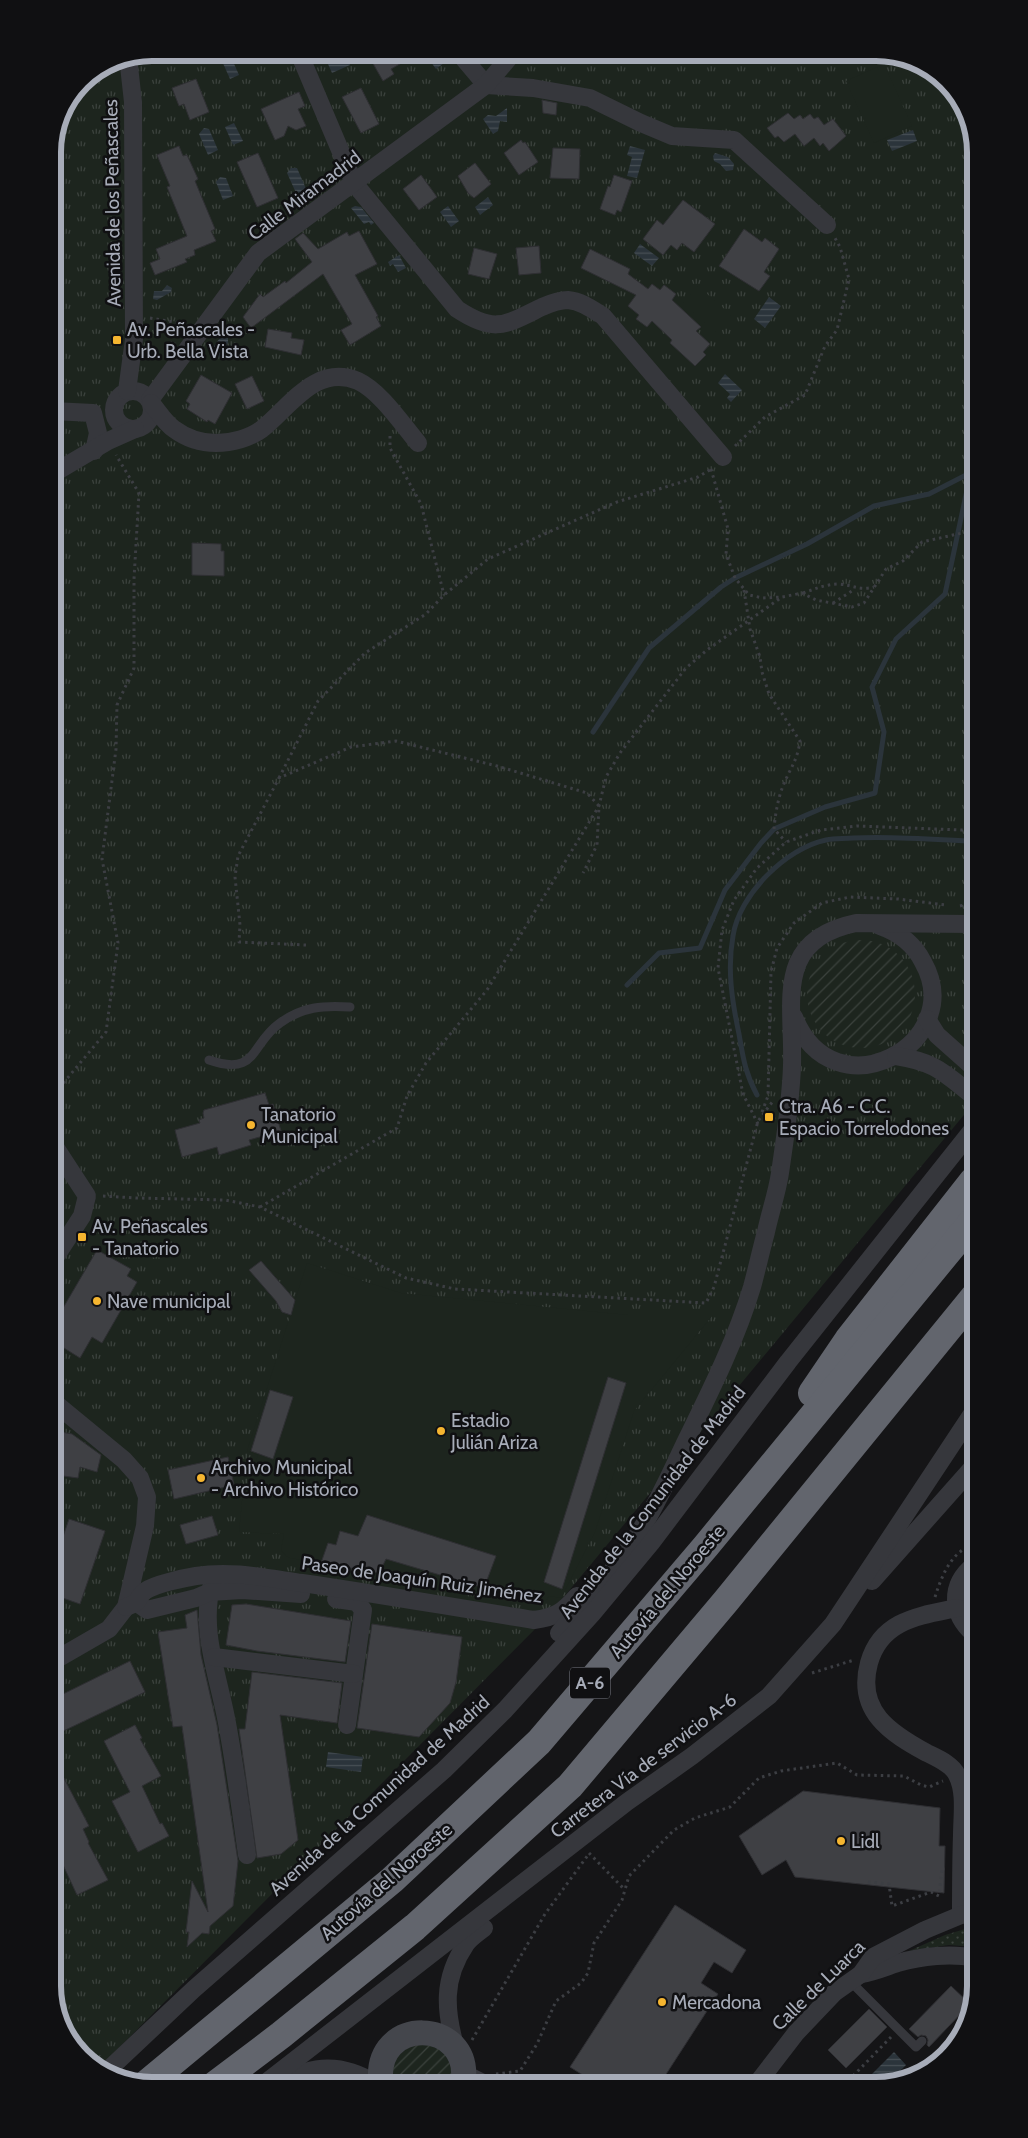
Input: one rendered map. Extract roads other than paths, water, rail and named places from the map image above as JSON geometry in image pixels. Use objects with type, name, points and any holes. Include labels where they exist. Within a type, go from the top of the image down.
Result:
[{"type":"highway","points":[[706,1546],[848,1340],[967,1190]]},
{"type":"highway","name":"Autovía del Noroeste","points":[[155,2077],[392,1880],[539,1742],[706,1546],[967,1228]]},
{"type":"highway","name":"A-6","points":[[226,2077],[415,1927],[570,1786],[726,1601],[967,1306]]},
{"type":"main road","points":[[380,2077],[383,2058],[391,2046],[403,2036],[417,2032],[432,2033],[465,2049],[462,2061],[474,2077]]},
{"type":"street","points":[[303,61],[354,183],[457,309],[474,320],[488,324],[508,324],[554,302],[568,300],[583,304],[603,316],[717,463]]},
{"type":"street","points":[[466,61],[486,85],[533,88],[590,98],[672,136],[734,140],[827,225]]},
{"type":"street","name":"Calle Miramadrid","points":[[143,397],[203,327],[258,253],[486,85],[506,61]]},
{"type":"street","name":"Avenida de los Peñascales","points":[[129,64],[133,102],[134,348],[143,397]]},
{"type":"street","points":[[143,397],[172,428],[190,439],[210,443],[229,443],[262,429],[305,388],[321,380],[340,377],[356,380],[370,388],[418,443]]},
{"type":"street","points":[[101,446],[114,416],[115,401],[143,397]]},
{"type":"street","points":[[61,469],[141,426],[152,414],[143,397]]},
{"type":"street","points":[[61,412],[114,416],[123,427],[172,428]]},
{"type":"street","points":[[93,414],[101,446]]},
{"type":"street","points":[[505,1710],[533,1663],[610,1574],[643,1526],[720,1373],[752,1288],[779,1181],[788,1117],[792,1067],[792,1011],[790,994],[792,976],[799,960],[809,946],[823,934],[839,927],[856,923],[967,924]]},
{"type":"street","points":[[792,1011],[799,1029],[810,1044],[825,1056],[842,1063],[860,1066],[879,1063],[896,1056],[909,1046],[920,1034],[927,1019],[932,1002],[931,984],[926,967],[918,952],[898,934],[874,924]]},
{"type":"street","points":[[927,1019],[937,1035],[967,1062]]},
{"type":"street","points":[[896,1056],[919,1060],[937,1067],[967,1092]]},
{"type":"street","name":"Avenida de la Comunidad de Madrid","points":[[111,2067],[194,1989],[444,1770],[505,1710],[592,1614],[651,1542],[788,1362],[967,1137]]},
{"type":"street","points":[[61,1153],[92,1195],[82,1216],[61,1248]]},
{"type":"street","name":"Paseo de Joaquín Ruiz Jiménez","points":[[61,1408],[124,1460],[140,1478],[148,1497],[132,1605]]},
{"type":"street","name":"Carretera Vía de servicio A-6","points":[[273,2077],[627,1802],[692,1756],[769,1696],[833,1624],[967,1422]]},
{"type":"street","name":"Paseo de Joaquín Ruiz Jiménez","points":[[61,1658],[109,1628],[144,1592],[194,1576],[215,1574],[249,1576],[335,1588],[534,1620],[550,1618],[564,1611],[576,1598],[671,1472]]},
{"type":"street","points":[[833,1624],[967,1474]]},
{"type":"street","points":[[967,1571],[957,1590],[957,1608],[967,1628]]},
{"type":"street","points":[[215,1574],[207,1608],[207,1624],[227,1723],[247,1855]]},
{"type":"street","points":[[132,1605],[147,1610],[196,1598],[210,1592],[242,1590],[296,1594],[357,1602],[363,1610],[363,1617],[347,1725]]},
{"type":"street","points":[[957,1608],[914,1618],[896,1625],[882,1639],[872,1655],[866,1675],[868,1696],[873,1711],[884,1725],[900,1739],[951,1767],[958,1776],[962,1796],[967,1894]]},
{"type":"street","points":[[214,1657],[354,1674]]},
{"type":"street","points":[[465,2049],[448,2021],[447,1992],[454,1967],[467,1942],[499,1916],[627,1802]]},
{"type":"street","name":"Calle de Luarca","points":[[762,2077],[796,2033],[834,1993],[856,1978],[873,1957],[893,1945],[967,1914]]},
{"type":"street","points":[[856,1978],[898,1963],[925,1957],[967,1958]]},
{"type":"street","points":[[291,2077],[320,2068],[342,2068],[364,2077]]},
{"type":"lane","points":[[209,1060],[224,1065],[236,1065],[248,1060],[278,1024],[298,1013],[324,1005],[350,1007]]},
{"type":"lane","points":[[856,1978],[898,2030],[916,2047],[922,2041]]},
{"type":"waterway","points":[[593,732],[649,648],[721,587],[735,578],[807,544],[874,506],[929,494],[967,475]]},
{"type":"waterway","points":[[627,985],[659,953],[700,948],[725,890],[774,829],[825,807],[875,793],[884,732],[872,687],[896,639],[945,594],[967,490]]},
{"type":"waterway","points":[[757,1095],[743,1058],[730,973],[731,948],[737,920],[744,905],[755,890],[781,863],[795,853],[826,840],[881,837],[966,841]]},
{"type":"place","name":"Av. Peñascales - Urb. Bella Vista","points":[[117,340]]},
{"type":"place","name":"Ctra. A6 - C.C. Espacio Torrelodones","points":[[769,1117]]},
{"type":"place","name":"Tanatorio Municipal","points":[[251,1125]]},
{"type":"place","name":"Av. Peñascales - Tanatorio","points":[[82,1237]]},
{"type":"place","name":"Nave municipal","points":[[97,1301]]},
{"type":"place","name":"Estadio Julián Ariza","points":[[441,1431]]},
{"type":"place","name":"Archivo Municipal - Archivo Histórico","points":[[201,1478]]},
{"type":"place","name":"Lidl","points":[[841,1841]]},
{"type":"place","name":"Mercadona","points":[[662,2002]]}]
